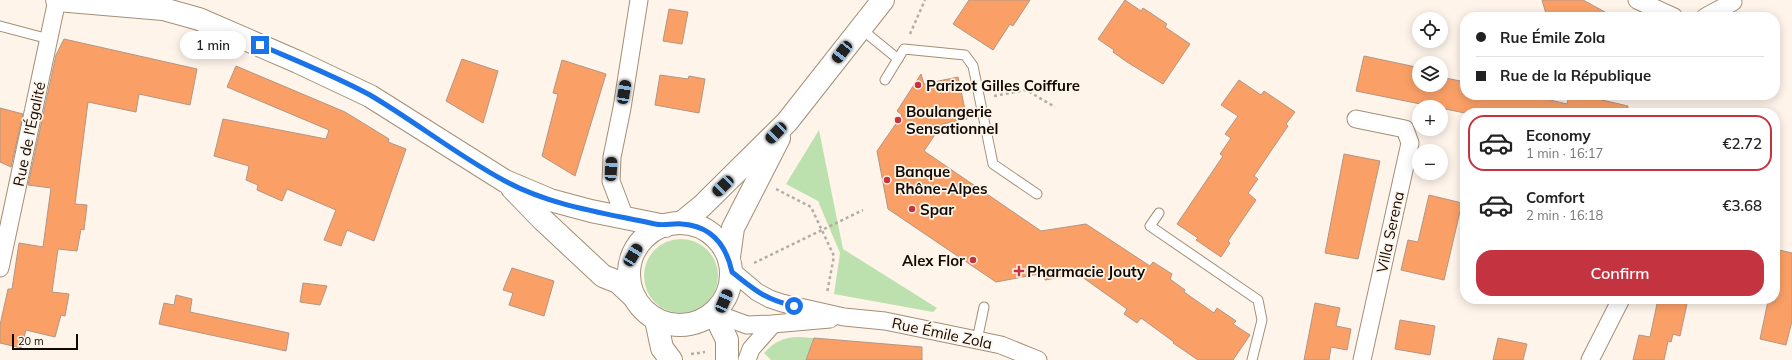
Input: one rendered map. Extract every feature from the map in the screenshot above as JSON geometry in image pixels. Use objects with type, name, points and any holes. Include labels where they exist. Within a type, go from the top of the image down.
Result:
[{"type":"street","points":[[57,0],[163,4],[215,25],[349,85],[370,96],[505,181],[550,200],[625,218],[673,225],[696,226],[711,233],[722,245],[730,264]]},
{"type":"street","name":"Rue de l'Égalité","points":[[0,268],[57,0]]},
{"type":"street","points":[[625,218],[611,181],[612,157],[622,108],[638,0]]},
{"type":"street","points":[[635,298],[630,284],[629,270],[633,255],[640,242],[651,232],[673,225],[702,206],[787,122],[883,0]]},
{"type":"street","points":[[1636,0],[1663,12]]},
{"type":"street","points":[[1714,12],[1733,2]]},
{"type":"street","name":"Villa Serena","points":[[1356,119],[1405,129],[1410,143],[1362,360]]},
{"type":"street","points":[[505,181],[542,219],[603,276],[618,282],[635,298],[644,311],[656,320],[671,325],[687,325],[702,321],[714,312],[724,301],[730,287],[733,228],[787,122]]},
{"type":"street","name":"Rue Émile Zola","points":[[730,264],[757,292],[770,299],[844,317],[884,321],[1001,345],[1038,360]]},
{"type":"street","points":[[1590,360],[1618,304]]},
{"type":"street","points":[[714,312],[727,340],[727,360]]},
{"type":"street","name":"Rue Émile Zola","points":[[714,312],[747,325],[844,317]]},
{"type":"street","points":[[656,320],[662,348],[679,358]]},
{"type":"street","points":[[747,360],[751,349],[773,324]]},
{"type":"lane","points":[[0,26],[49,39]]},
{"type":"lane","points":[[860,28],[898,59]]},
{"type":"lane","points":[[885,80],[904,49],[965,55],[973,66],[993,164],[1037,194]]},
{"type":"lane","points":[[1159,213],[1150,226],[1258,300],[1262,320],[1252,360]]},
{"type":"lane","points":[[977,340],[984,307]]},
{"type":"path","points":[[904,49],[924,6],[925,0]]},
{"type":"path","points":[[980,99],[1026,90],[1055,108]]},
{"type":"path","points":[[776,189],[811,207],[834,256],[826,298]]},
{"type":"path","points":[[753,263],[863,210]]},
{"type":"path","points":[[679,358],[707,352]]},
{"type":"green space","points":[[819,130],[843,249],[937,308],[933,312],[834,294],[840,253],[818,201],[786,184]]},
{"type":"green space","points":[[681,239],[702,245],[712,255],[718,276],[712,297],[702,307],[681,313],[660,307],[650,297],[644,276],[650,255],[660,245]]},
{"type":"green space","points":[[798,337],[814,338],[806,360],[771,360],[764,353],[780,341]]},
{"type":"building","points":[[969,0],[1030,0],[1013,26],[1010,24],[993,50],[953,24]]},
{"type":"building","points":[[1125,0],[1141,11],[1143,8],[1167,24],[1165,27],[1190,44],[1163,84],[1127,62],[1113,52],[1114,50],[1098,39]]},
{"type":"building","points":[[1542,0],[1583,0],[1605,12],[1546,12]]},
{"type":"building","points":[[669,9],[688,12],[682,44],[663,41]]},
{"type":"building","points":[[64,39],[197,69],[190,105],[139,94],[136,112],[88,102],[75,204],[87,205],[84,230],[81,229],[77,251],[58,249],[52,292],[69,294],[65,316],[61,315],[55,337],[26,330],[21,348],[0,343],[0,325],[8,289],[12,289],[19,243],[43,247],[51,188],[28,185],[56,55]]},
{"type":"building","points":[[1364,56],[1412,66],[1412,92],[1448,92],[1448,78],[1460,81],[1460,100],[1550,100],[1567,104],[1568,100],[1602,100],[1628,106],[1628,108],[1460,108],[1460,112],[1448,110],[1448,100],[1412,100],[1412,102],[1356,91]]},
{"type":"building","points":[[462,59],[498,71],[483,123],[446,101]]},
{"type":"building","points":[[562,60],[606,74],[575,176],[542,156],[558,94],[553,93]]},
{"type":"building","points":[[236,66],[345,112],[389,139],[388,142],[406,149],[374,241],[347,230],[341,246],[324,240],[336,210],[287,189],[282,201],[257,190],[258,185],[246,180],[249,166],[214,156],[223,119],[326,139],[329,130],[227,87]]},
{"type":"building","points":[[921,74],[924,84],[958,77],[967,119],[942,124],[924,151],[1041,231],[1086,224],[1150,266],[1153,262],[1172,274],[1170,279],[1185,290],[1184,292],[1214,313],[1217,308],[1236,321],[1233,324],[1250,335],[1233,360],[1198,360],[1141,318],[1137,323],[1124,314],[1127,309],[1078,274],[1045,280],[1044,273],[996,282],[888,209],[877,151],[902,115],[897,111]]},
{"type":"building","points":[[660,75],[688,79],[689,76],[705,79],[699,113],[655,105]]},
{"type":"building","points":[[1239,80],[1261,95],[1264,91],[1295,112],[1286,124],[1288,126],[1254,176],[1258,179],[1248,193],[1256,200],[1228,241],[1230,243],[1221,257],[1196,240],[1198,238],[1177,224],[1223,156],[1220,154],[1231,138],[1225,134],[1238,116],[1221,105]]},
{"type":"building","points":[[0,108],[23,114],[11,167],[0,162]]},
{"type":"building","points":[[1344,154],[1380,161],[1358,259],[1325,253]]},
{"type":"building","points":[[1429,195],[1460,203],[1460,212],[1444,280],[1401,270],[1408,240],[1418,242]]},
{"type":"building","points":[[1780,250],[1792,253],[1792,321],[1786,345],[1760,339],[1767,304],[1780,304]]},
{"type":"building","points":[[512,268],[554,281],[544,316],[509,305],[513,293],[503,290]]},
{"type":"building","points":[[303,283],[327,286],[320,305],[300,302]]},
{"type":"building","points":[[176,295],[192,299],[190,312],[289,333],[286,351],[159,324],[164,303],[174,305]]},
{"type":"building","points":[[1315,303],[1340,308],[1336,326],[1351,329],[1347,350],[1331,347],[1329,360],[1304,360]]},
{"type":"building","points":[[1657,304],[1687,304],[1680,336],[1673,334],[1671,342],[1668,341],[1664,360],[1633,360],[1639,335],[1650,337]]},
{"type":"building","points":[[1400,320],[1435,326],[1430,355],[1395,349]]},
{"type":"building","points":[[814,338],[922,347],[922,360],[806,360]]},
{"type":"building","points":[[1498,338],[1527,344],[1523,360],[1493,360]]},
{"type":"place","name":"Parizot Gilles Coiffure","points":[[918,85]]},
{"type":"place","name":"Boulangerie Sensationnel","points":[[898,120]]},
{"type":"place","name":"Banque Rhône-Alpes","points":[[887,180]]},
{"type":"place","name":"Spar","points":[[912,209]]},
{"type":"place","name":"Alex Flor","points":[[973,260]]},
{"type":"place","name":"Pharmacie Jouty","points":[[1019,271]]},
{"type":"route","points":[[260,45],[370,96],[505,181],[550,200],[591,211],[665,226],[680,223],[696,226],[711,233],[722,245],[729,258],[732,272],[757,292],[770,299],[794,306]]}]
